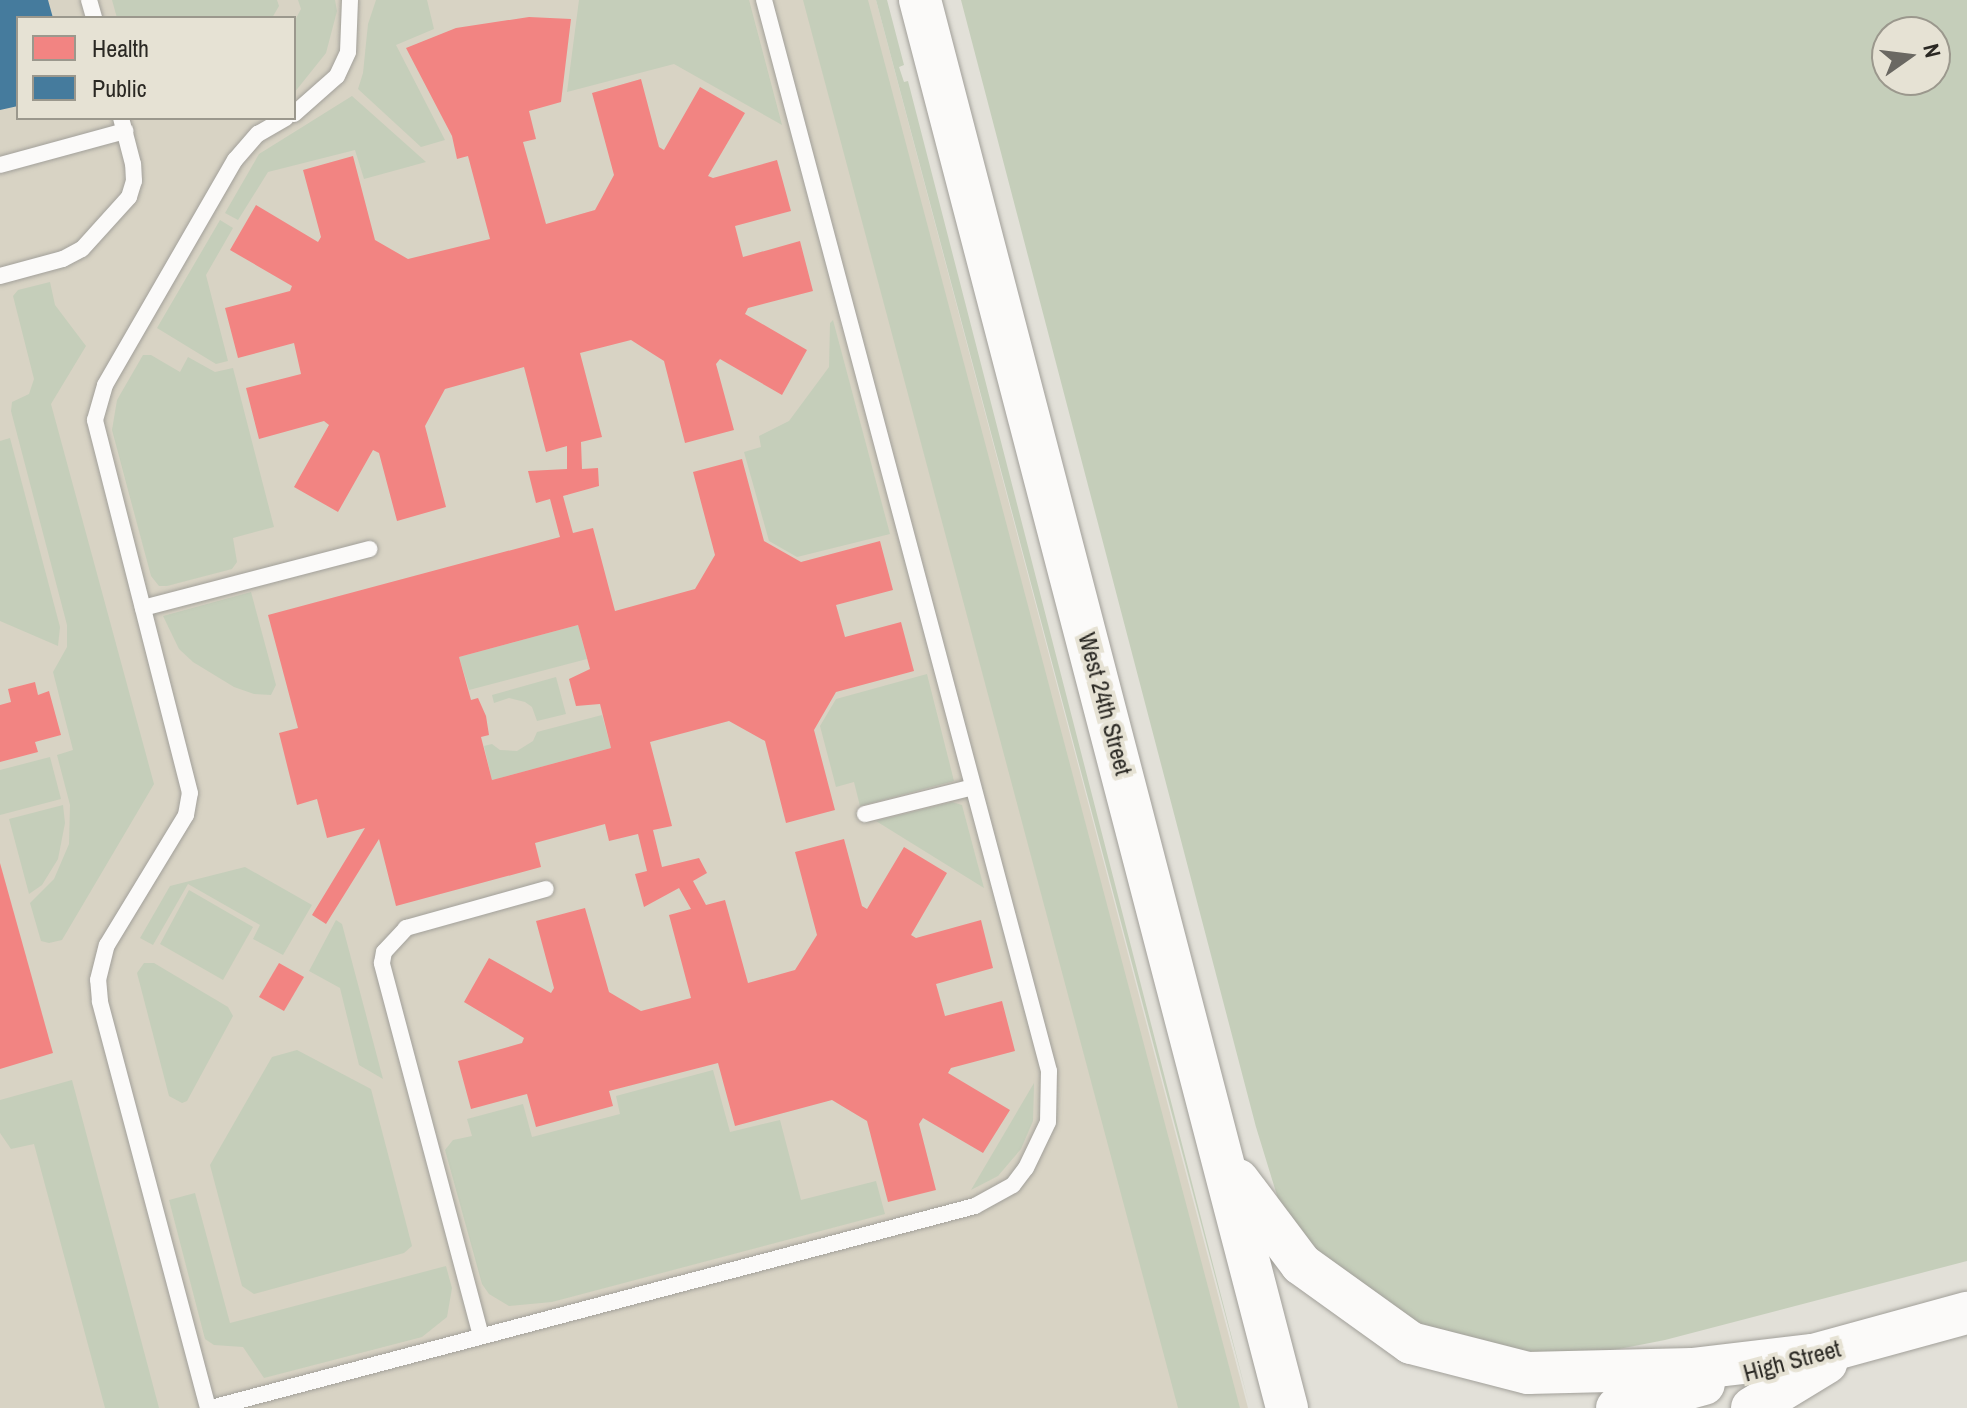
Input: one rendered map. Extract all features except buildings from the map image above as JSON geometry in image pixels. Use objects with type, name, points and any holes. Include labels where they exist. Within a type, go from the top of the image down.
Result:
[{"type":"street","name":"West 24th Street","points":[[920,0],[1287,1408]]},
{"type":"street","points":[[1225,1162],[1301,1264],[1411,1343],[1528,1373],[1692,1369],[1812,1355]]},
{"type":"street","name":"High Street","points":[[1617,1408],[1967,1313]]},
{"type":"street","points":[[1752,1408],[1860,1342]]},
{"type":"lane","points":[[296,112],[337,76],[348,52],[350,0]]},
{"type":"lane","points":[[282,120],[258,134],[235,160],[98,403],[95,420],[188,780],[189,804],[107,945],[98,980],[104,1015],[210,1408],[975,1206],[1013,1185],[1026,1168],[1048,1122],[1049,1071],[764,0]]},
{"type":"lane","points":[[0,165],[123,125],[134,181],[129,197],[98,235],[82,249],[63,259],[0,276]]},
{"type":"lane","points":[[143,608],[369,549]]},
{"type":"lane","points":[[865,814],[973,787]]},
{"type":"lane","points":[[481,1336],[382,963],[384,952],[406,928],[546,889]]},
{"type":"shaded area","points":[[0,0],[876,0],[1248,1408],[0,1408]]},
{"type":"green space","points":[[112,0],[277,0],[279,6],[273,16],[116,16]]},
{"type":"green space","points":[[298,0],[335,0],[337,11],[326,53],[296,90],[296,18],[301,9]]},
{"type":"green space","points":[[376,0],[427,0],[434,29],[396,45],[445,140],[421,147],[358,89],[363,73],[368,24]]},
{"type":"green space","points":[[579,0],[749,0],[782,125],[674,64],[567,92]]},
{"type":"green space","points":[[803,0],[868,0],[1240,1408],[1178,1408]]},
{"type":"green space","points":[[876,0],[887,0],[904,65],[899,67],[904,82],[908,81],[1250,1408]]},
{"type":"green space","points":[[961,0],[1967,0],[1967,1261],[1665,1340],[1588,1355],[1536,1355],[1427,1331],[1321,1256],[1279,1202],[1256,1127]]},
{"type":"green space","points":[[352,96],[426,162],[364,179],[355,150],[268,172],[238,220],[225,213],[259,154]]},
{"type":"green space","points":[[220,220],[233,228],[206,275],[228,361],[216,364],[157,328]]},
{"type":"green space","points":[[50,282],[55,305],[86,346],[51,404],[154,784],[62,940],[49,943],[41,941],[30,903],[54,879],[69,844],[70,805],[57,755],[73,750],[53,672],[67,647],[67,625],[11,411],[12,402],[29,394],[34,379],[13,296],[18,290]]},
{"type":"green space","points":[[833,320],[890,534],[797,557],[769,541],[744,452],[761,447],[759,436],[789,421],[829,367],[830,323]]},
{"type":"green space","points":[[143,355],[151,355],[180,372],[188,357],[215,372],[233,368],[274,527],[233,538],[237,562],[232,569],[167,586],[159,586],[151,576],[112,430],[117,400]]},
{"type":"green space","points":[[10,438],[60,627],[58,646],[0,621],[0,441]]},
{"type":"green space","points":[[251,592],[276,685],[271,695],[254,694],[234,687],[193,662],[179,649],[163,616]]},
{"type":"green space","points":[[578,625],[587,659],[469,690],[459,657]]},
{"type":"green space","points":[[927,674],[954,781],[860,806],[854,782],[836,787],[820,726],[836,699]]},
{"type":"green space","points":[[556,677],[566,714],[537,721],[532,707],[525,702],[509,698],[494,703],[492,695]]},
{"type":"green space","points":[[602,715],[611,748],[492,780],[484,746],[492,744],[500,750],[517,751],[533,741],[537,732]]},
{"type":"green space","points":[[50,757],[61,799],[0,815],[0,770]]},
{"type":"green space","points":[[952,802],[962,805],[984,888],[876,821]]},
{"type":"green space","points":[[63,805],[65,823],[58,859],[42,885],[29,894],[9,819]]},
{"type":"green space","points":[[245,867],[312,905],[283,955],[253,939],[260,925],[188,884],[153,945],[140,938],[170,886]]},
{"type":"green space","points":[[189,890],[253,927],[223,980],[160,944]]},
{"type":"green space","points":[[336,920],[342,924],[383,1079],[359,1065],[340,988],[309,971]]},
{"type":"green space","points":[[144,963],[154,963],[228,1007],[233,1016],[187,1101],[182,1103],[169,1096],[137,973]]},
{"type":"green space","points":[[297,1050],[371,1089],[412,1246],[404,1253],[254,1294],[242,1286],[210,1165],[272,1057]]},
{"type":"green space","points":[[713,1070],[730,1132],[780,1120],[801,1200],[876,1181],[885,1214],[552,1302],[509,1306],[489,1294],[482,1284],[445,1150],[453,1140],[472,1136],[467,1119],[523,1104],[532,1137],[620,1114],[616,1096]]},
{"type":"green space","points":[[72,1080],[159,1408],[105,1408],[34,1144],[11,1149],[0,1133],[0,1100]]},
{"type":"green space","points":[[1034,1083],[1033,1121],[1021,1149],[998,1176],[971,1190]]},
{"type":"green space","points":[[195,1193],[230,1323],[446,1266],[452,1288],[447,1317],[422,1337],[264,1378],[243,1347],[214,1345],[205,1339],[169,1200]]}]
